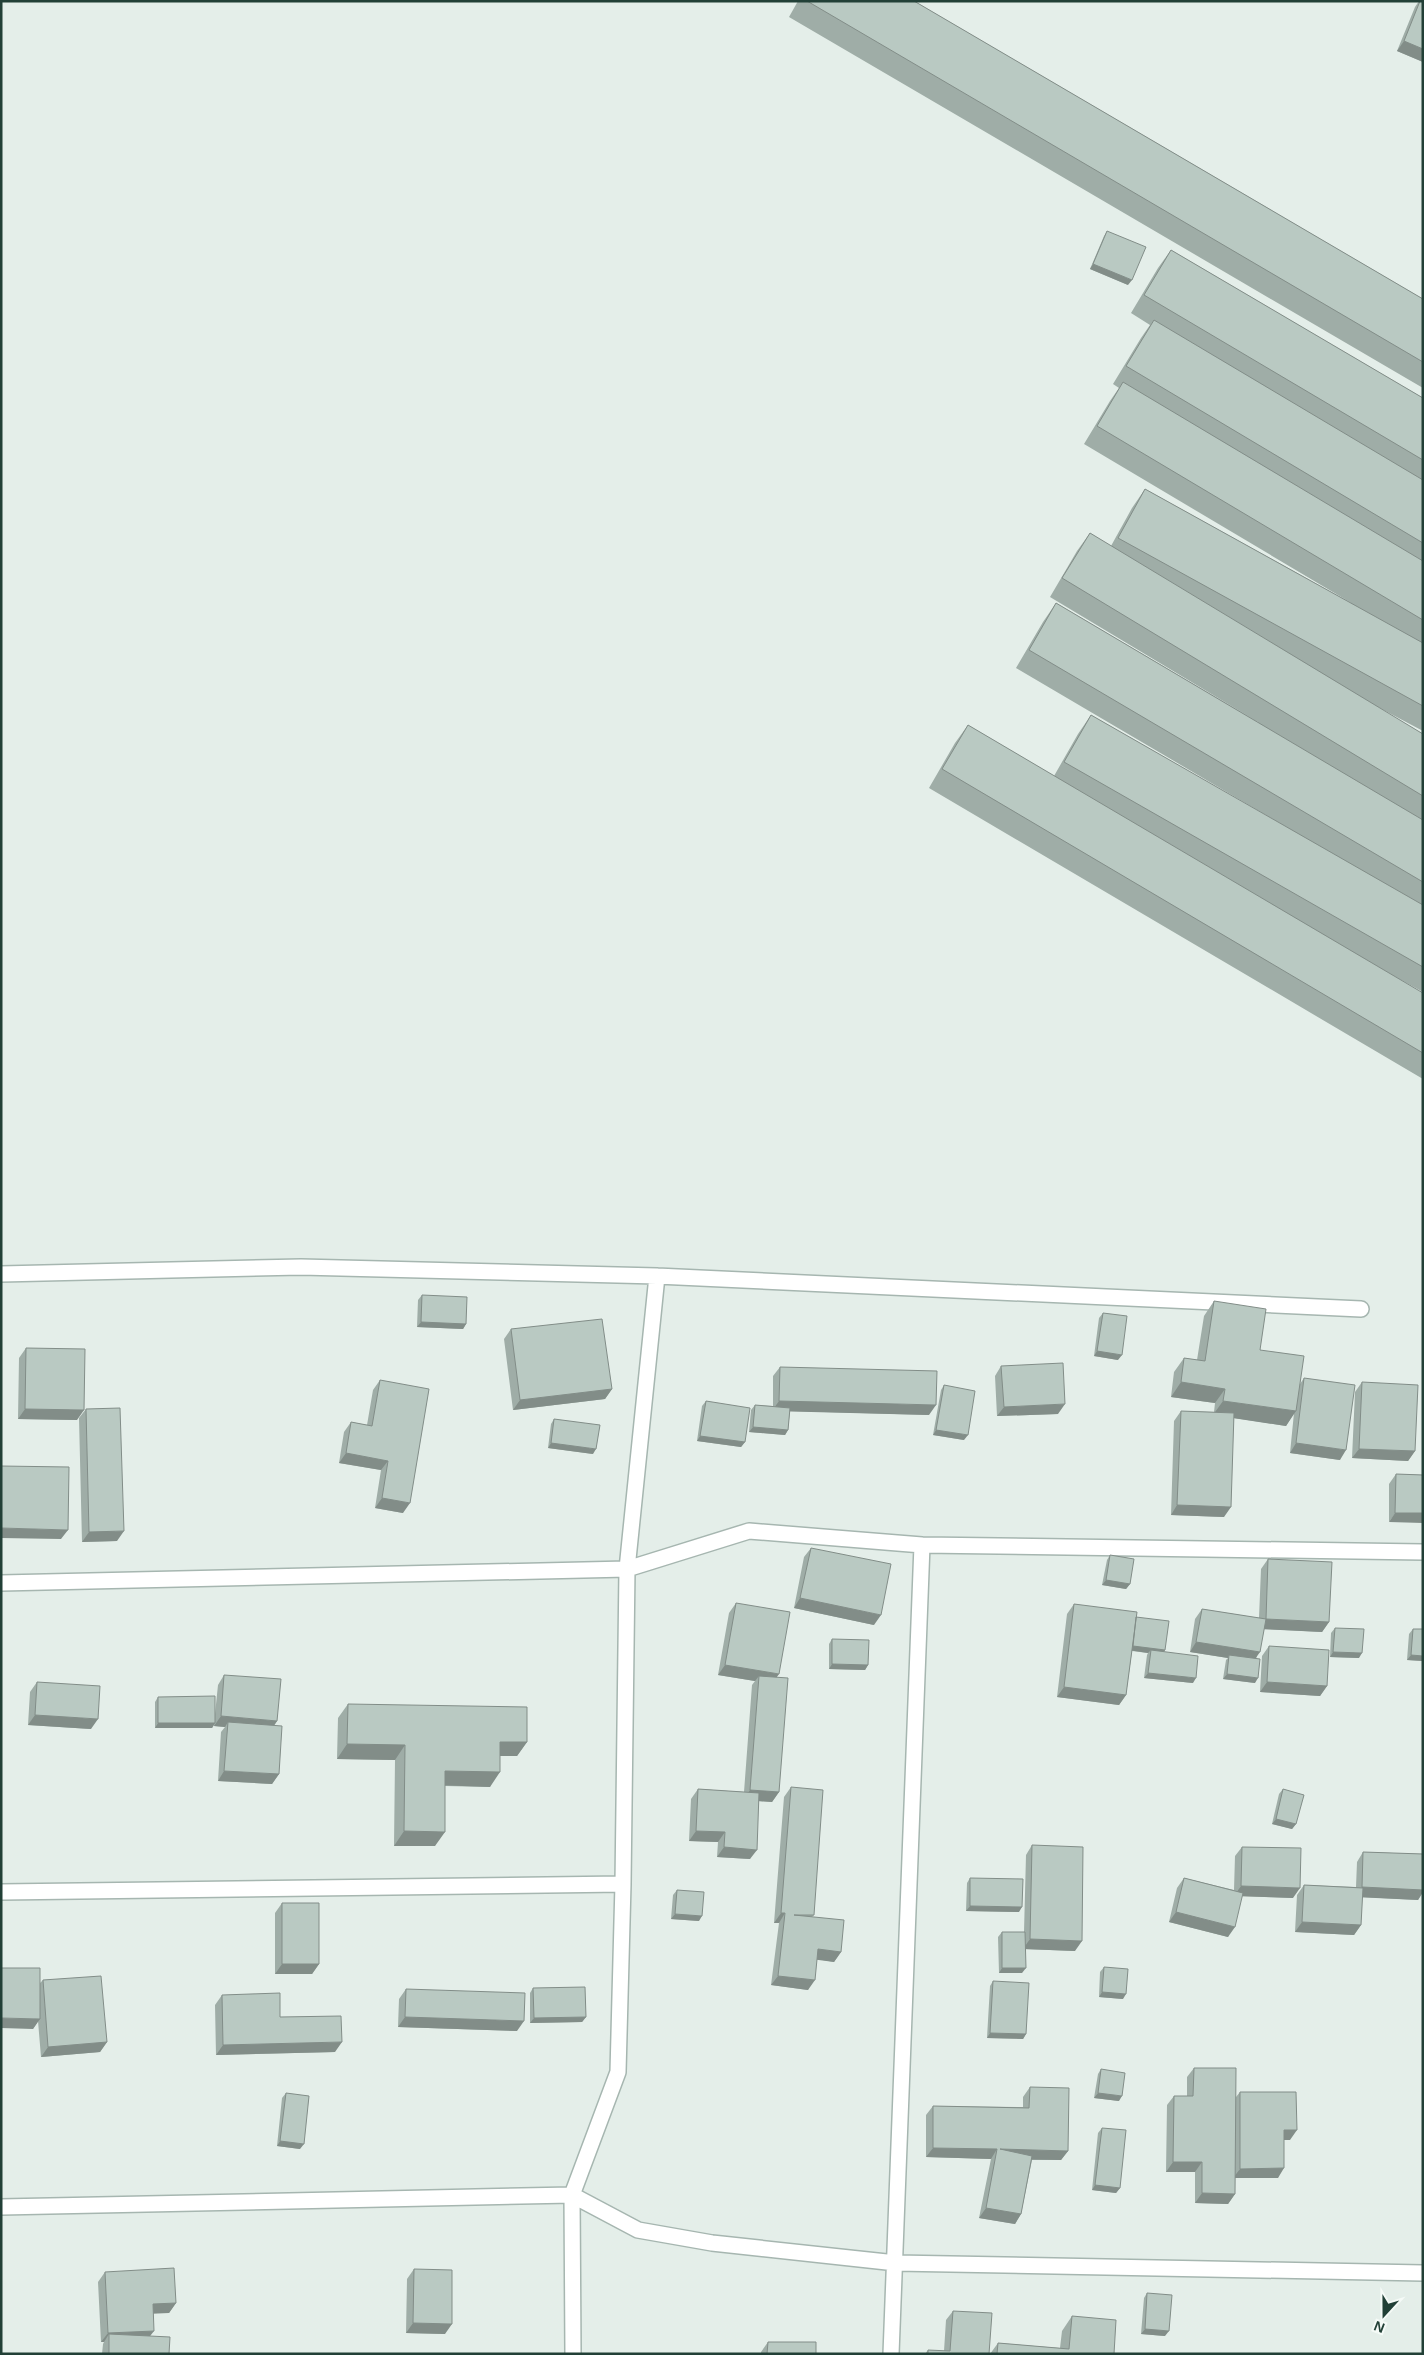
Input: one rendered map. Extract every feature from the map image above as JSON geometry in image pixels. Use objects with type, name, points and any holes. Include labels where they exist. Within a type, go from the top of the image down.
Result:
[{"type":"street","points":[[1,1274],[301,1268],[657,1276],[1361,1309]]},
{"type":"street","points":[[573,2354],[572,2195],[618,2072],[624,1884],[628,1569],[657,1276]]},
{"type":"street","points":[[1,1582],[628,1569],[749,1531],[922,1545],[1423,1552]]},
{"type":"street","points":[[891,2354],[896,2263],[922,1545]]},
{"type":"street","points":[[1,1892],[624,1884]]},
{"type":"street","points":[[1,2207],[572,2195],[638,2230],[712,2243],[896,2263],[1423,2273]]},
{"type":"building","points":[[807,1],[914,1],[1423,299],[1423,362]]},
{"type":"building","points":[[1420,1],[1423,1],[1423,49],[1404,41]]},
{"type":"building","points":[[1107,231],[1146,247],[1132,280],[1093,264]]},
{"type":"building","points":[[1171,250],[1423,398],[1423,460],[1144,295]]},
{"type":"building","points":[[1154,320],[1423,480],[1423,543],[1126,366]]},
{"type":"building","points":[[1123,382],[1423,561],[1423,620],[1097,426]]},
{"type":"building","points":[[1145,489],[1423,643],[1423,706],[1118,538]]},
{"type":"building","points":[[1090,533],[1423,734],[1423,796],[1062,578]]},
{"type":"building","points":[[1056,603],[1423,820],[1423,882],[1029,650]]},
{"type":"building","points":[[1091,715],[1423,905],[1423,967],[1064,762]]},
{"type":"building","points":[[968,725],[1423,993],[1423,1053],[942,769]]},
{"type":"building","points":[[422,1295],[467,1297],[466,1324],[421,1322]]},
{"type":"building","points":[[1214,1301],[1266,1309],[1260,1350],[1304,1356],[1296,1411],[1223,1401],[1225,1389],[1181,1382],[1184,1358],[1205,1361]]},
{"type":"building","points":[[1103,1313],[1127,1316],[1122,1355],[1097,1351]]},
{"type":"building","points":[[602,1319],[612,1389],[520,1400],[511,1329]]},
{"type":"building","points":[[26,1348],[85,1349],[84,1410],[25,1409]]},
{"type":"building","points":[[1063,1363],[1065,1404],[1004,1407],[1001,1366]]},
{"type":"building","points":[[780,1367],[937,1371],[936,1405],[779,1401]]},
{"type":"building","points":[[1304,1378],[1355,1385],[1346,1450],[1296,1443]]},
{"type":"building","points":[[380,1380],[429,1389],[410,1503],[382,1498],[388,1461],[346,1453],[351,1422],[372,1426]]},
{"type":"building","points":[[1362,1382],[1418,1385],[1415,1451],[1359,1449]]},
{"type":"building","points":[[944,1385],[975,1391],[968,1435],[936,1430]]},
{"type":"building","points":[[706,1401],[750,1408],[745,1442],[700,1436]]},
{"type":"building","points":[[755,1405],[790,1408],[788,1430],[753,1427]]},
{"type":"building","points":[[120,1408],[124,1531],[89,1532],[86,1409]]},
{"type":"building","points":[[1181,1411],[1234,1413],[1231,1507],[1177,1505]]},
{"type":"building","points":[[554,1419],[600,1425],[596,1449],[551,1443]]},
{"type":"building","points":[[1,1466],[69,1467],[68,1530],[1,1528]]},
{"type":"building","points":[[1396,1474],[1423,1475],[1423,1513],[1395,1513]]},
{"type":"building","points":[[811,1548],[891,1564],[881,1615],[800,1598]]},
{"type":"building","points":[[1110,1555],[1134,1559],[1130,1584],[1106,1580]]},
{"type":"building","points":[[1268,1559],[1332,1562],[1329,1622],[1266,1619]]},
{"type":"building","points":[[736,1603],[790,1612],[779,1674],[725,1665]]},
{"type":"building","points":[[1074,1604],[1137,1612],[1126,1695],[1064,1687]]},
{"type":"building","points":[[1202,1609],[1266,1619],[1260,1652],[1196,1642]]},
{"type":"building","points":[[1136,1617],[1169,1621],[1165,1650],[1133,1646]]},
{"type":"building","points":[[1335,1628],[1364,1629],[1362,1653],[1333,1652]]},
{"type":"building","points":[[1413,1629],[1423,1629],[1423,1656],[1411,1655]]},
{"type":"building","points":[[832,1639],[869,1640],[868,1665],[832,1664]]},
{"type":"building","points":[[1269,1646],[1329,1650],[1327,1686],[1267,1682]]},
{"type":"building","points":[[1151,1650],[1198,1656],[1196,1678],[1148,1673]]},
{"type":"building","points":[[1229,1655],[1260,1659],[1258,1678],[1227,1674]]},
{"type":"building","points":[[224,1675],[281,1679],[277,1721],[221,1716]]},
{"type":"building","points":[[759,1676],[788,1678],[779,1792],[750,1790]]},
{"type":"building","points":[[37,1682],[100,1686],[98,1719],[35,1715]]},
{"type":"building","points":[[215,1696],[215,1723],[158,1723],[158,1697]]},
{"type":"building","points":[[348,1704],[527,1707],[527,1742],[500,1742],[500,1772],[445,1771],[445,1832],[404,1831],[405,1745],[347,1744]]},
{"type":"building","points":[[228,1722],[282,1726],[279,1774],[224,1771]]},
{"type":"building","points":[[791,1787],[823,1790],[814,1915],[794,1915],[844,1920],[841,1952],[818,1949],[815,1980],[778,1976],[785,1913],[781,1913]]},
{"type":"building","points":[[698,1789],[759,1793],[757,1850],[724,1847],[725,1832],[696,1831]]},
{"type":"building","points":[[1283,1789],[1304,1795],[1296,1824],[1276,1819]]},
{"type":"building","points":[[1032,1845],[1083,1847],[1082,1941],[1030,1939]]},
{"type":"building","points":[[1242,1847],[1301,1848],[1300,1888],[1241,1886]]},
{"type":"building","points":[[1363,1852],[1423,1854],[1423,1890],[1362,1887]]},
{"type":"building","points":[[970,1878],[1023,1879],[1022,1907],[970,1906]]},
{"type":"building","points":[[1184,1878],[1243,1893],[1235,1927],[1176,1912]]},
{"type":"building","points":[[1304,1885],[1363,1888],[1361,1925],[1302,1922]]},
{"type":"building","points":[[677,1890],[704,1892],[702,1916],[675,1914]]},
{"type":"building","points":[[282,1903],[319,1903],[319,1964],[282,1964]]},
{"type":"building","points":[[1002,1932],[1025,1932],[1026,1968],[1002,1968]]},
{"type":"building","points":[[1104,1967],[1128,1969],[1126,1994],[1102,1992]]},
{"type":"building","points":[[1,1968],[40,1968],[40,2019],[1,2018]]},
{"type":"building","points":[[101,1976],[107,2042],[48,2047],[43,1980]]},
{"type":"building","points":[[993,1981],[1029,1983],[1026,2034],[990,2033]]},
{"type":"building","points":[[585,1987],[586,2017],[534,2018],[533,1988]]},
{"type":"building","points":[[406,1989],[525,1993],[524,2021],[405,2017]]},
{"type":"building","points":[[280,1993],[280,2017],[341,2016],[342,2042],[223,2045],[222,1995]]},
{"type":"building","points":[[1194,2068],[1236,2068],[1235,2194],[1202,2193],[1202,2162],[1173,2162],[1174,2096],[1193,2096]]},
{"type":"building","points":[[1101,2069],[1125,2073],[1122,2096],[1098,2093]]},
{"type":"building","points":[[1030,2087],[1069,2088],[1068,2151],[1000,2149],[1032,2156],[1021,2214],[986,2208],[997,2149],[933,2148],[933,2106],[1029,2108]]},
{"type":"building","points":[[1240,2092],[1296,2092],[1297,2130],[1284,2130],[1284,2168],[1240,2169]]},
{"type":"building","points":[[286,2093],[309,2096],[304,2144],[280,2141]]},
{"type":"building","points":[[1102,2128],[1126,2130],[1120,2188],[1095,2185]]},
{"type":"building","points":[[174,2268],[176,2303],[153,2304],[154,2331],[108,2333],[105,2272]]},
{"type":"building","points":[[414,2269],[452,2270],[452,2324],[413,2323]]},
{"type":"building","points":[[1147,2293],[1172,2295],[1169,2331],[1145,2329]]},
{"type":"building","points":[[953,2311],[992,2313],[989,2354],[928,2354],[928,2350],[950,2351]]},
{"type":"building","points":[[1072,2316],[1116,2320],[1114,2354],[997,2354],[998,2343],[1069,2349]]},
{"type":"building","points":[[109,2334],[170,2337],[169,2354],[109,2354]]},
{"type":"building","points":[[768,2342],[816,2342],[816,2354],[767,2354]]}]
